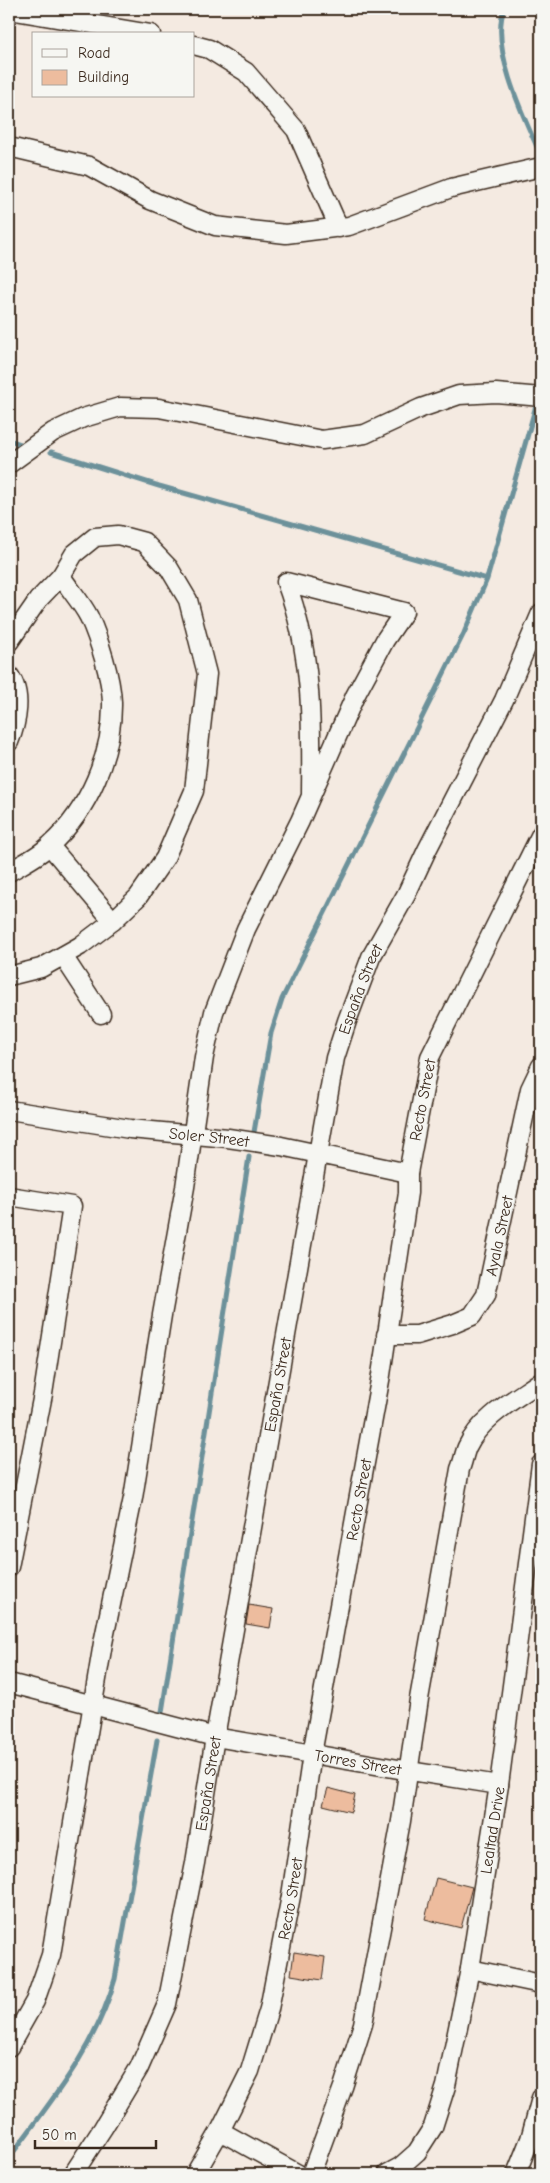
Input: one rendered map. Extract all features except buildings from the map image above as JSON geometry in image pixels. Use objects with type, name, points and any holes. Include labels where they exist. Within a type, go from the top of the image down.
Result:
[{"type":"street","points":[[9,10],[139,32]]},
{"type":"street","points":[[195,45],[209,50],[246,72],[296,130],[339,228]]},
{"type":"street","points":[[9,147],[89,166],[150,200],[215,226],[286,234],[349,226],[451,188],[538,167]]},
{"type":"street","points":[[9,464],[53,432],[83,418],[120,407],[159,408],[322,440],[365,434],[421,408],[459,395],[496,393],[536,396]]},
{"type":"street","points":[[9,642],[38,600],[61,576],[74,554],[95,537],[118,534],[144,542],[169,568],[188,600],[207,674],[194,791],[165,858],[138,897],[113,921],[80,946],[41,968],[9,976]]},
{"type":"street","points":[[9,872],[50,846],[69,825],[88,797],[98,776],[111,726],[112,700],[105,666],[97,641],[88,617],[61,576]]},
{"type":"street","points":[[9,2047],[35,2001],[52,1955],[102,1643],[133,1498],[149,1389],[185,1187],[204,1057],[214,1012],[246,929],[272,880],[312,794],[355,696],[404,612],[286,582],[298,615],[309,678],[312,709],[312,794]]},
{"type":"street","name":"España Street","points":[[73,2174],[103,2128],[138,2068],[167,2004],[195,1863],[215,1737],[335,1058],[371,957],[406,895],[504,700],[541,616]]},
{"type":"street","points":[[9,675],[13,680],[17,700],[16,718],[9,742]]},
{"type":"street","name":"Recto Street","points":[[195,2174],[220,2131],[250,2071],[269,2009],[291,1896],[312,1754],[381,1375],[408,1194],[408,1173],[430,1057],[541,834]]},
{"type":"street","points":[[50,846],[113,921]]},
{"type":"street","points":[[63,956],[101,1014]]},
{"type":"street","name":"Ayala Street","points":[[386,1335],[417,1336],[453,1324],[472,1316],[486,1295],[530,1089],[541,1066]]},
{"type":"street","name":"Soler Street","points":[[9,1110],[130,1129],[281,1146],[408,1173]]},
{"type":"street","points":[[9,1196],[72,1206],[43,1394],[9,1567]]},
{"type":"street","points":[[311,2174],[346,2079],[362,2024],[379,1944],[460,1469],[468,1446],[479,1429],[507,1405],[541,1381]]},
{"type":"street","name":"Lealtad Drive","points":[[387,2174],[400,2167],[417,2152],[434,2127],[446,2086],[470,1969],[499,1785],[541,1464]]},
{"type":"street","name":"Torres Street","points":[[9,1683],[215,1737],[499,1785]]},
{"type":"street","points":[[470,1969],[541,1984]]},
{"type":"street","points":[[516,2174],[530,2140],[541,2098]]},
{"type":"street","points":[[220,2131],[298,2174]]},
{"type":"waterway","points":[[504,9],[501,25],[501,42],[505,61],[517,101],[539,151]]},
{"type":"waterway","points":[[254,1132],[271,1033],[282,999],[464,633],[487,579],[535,409]]},
{"type":"waterway","points":[[9,440],[21,444]]},
{"type":"waterway","points":[[51,452],[159,486],[487,579]]},
{"type":"waterway","points":[[162,1712],[249,1157]]},
{"type":"waterway","points":[[9,2158],[56,2095],[84,2051],[96,2028],[115,1979],[157,1740]]}]
